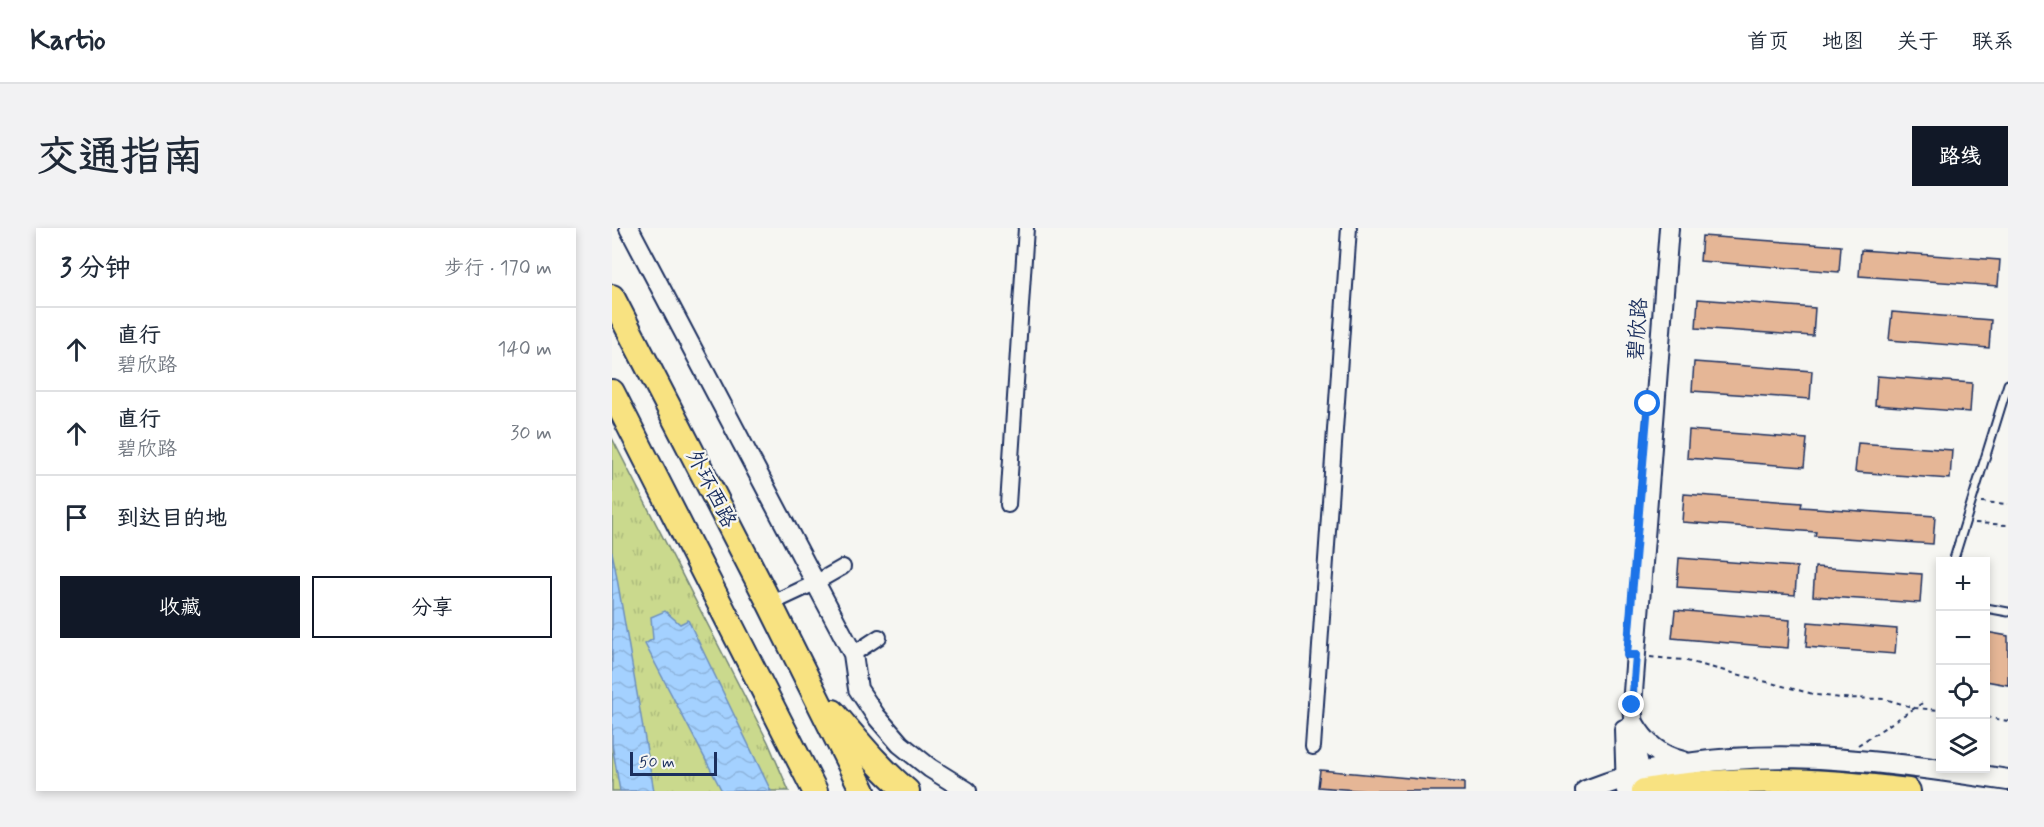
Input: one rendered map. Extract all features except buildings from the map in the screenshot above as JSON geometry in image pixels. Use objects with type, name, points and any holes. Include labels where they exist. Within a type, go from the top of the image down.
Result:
[{"type":"highway","name":"外环西路","points":[[612,297],[770,604],[807,681]]},
{"type":"highway","points":[[612,392],[815,791]]},
{"type":"highway","points":[[807,681],[863,791]]},
{"type":"highway","points":[[807,681],[872,758],[908,791]]},
{"type":"highway","points":[[786,734],[799,791]]},
{"type":"highway","points":[[1637,785],[1775,779],[1834,782],[1908,791]]},
{"type":"main road","points":[[1633,723],[1644,740],[1659,753],[1667,758],[1689,763],[1765,758],[1855,761],[2008,780]]},
{"type":"main road","points":[[1586,791],[1637,785],[1689,763]]},
{"type":"street","points":[[629,228],[853,654],[858,689],[876,716],[900,744],[930,768],[967,791]]},
{"type":"street","points":[[1008,505],[1026,228]]},
{"type":"street","points":[[1313,747],[1348,228]]},
{"type":"street","name":"碧欣路","points":[[1637,785],[1624,754],[1626,676],[1660,228]]},
{"type":"street","name":"碧欣路","points":[[1637,785],[1632,705],[1669,228]]},
{"type":"street","points":[[770,604],[843,567]]},
{"type":"street","points":[[853,654],[879,637]]},
{"type":"lane","points":[[1954,557],[2008,384]]},
{"type":"lane","points":[[1990,609],[2008,612]]},
{"type":"path","points":[[1972,501],[2008,504]]},
{"type":"path","points":[[1966,522],[2008,525]]},
{"type":"path","points":[[1636,655],[1683,660],[1817,695],[1885,699],[1915,708],[1936,710]]},
{"type":"path","points":[[1857,747],[1924,702]]},
{"type":"path","points":[[1990,718],[2008,721]]},
{"type":"green space","points":[[612,438],[768,742],[789,791],[612,791]]},
{"type":"water","points":[[612,552],[654,791],[620,791],[612,744]]},
{"type":"water","points":[[665,611],[680,624],[688,620],[771,791],[722,791],[645,644],[653,639],[651,617]]},
{"type":"route","points":[[1632,705],[1636,655],[1627,655],[1648,404]]}]
